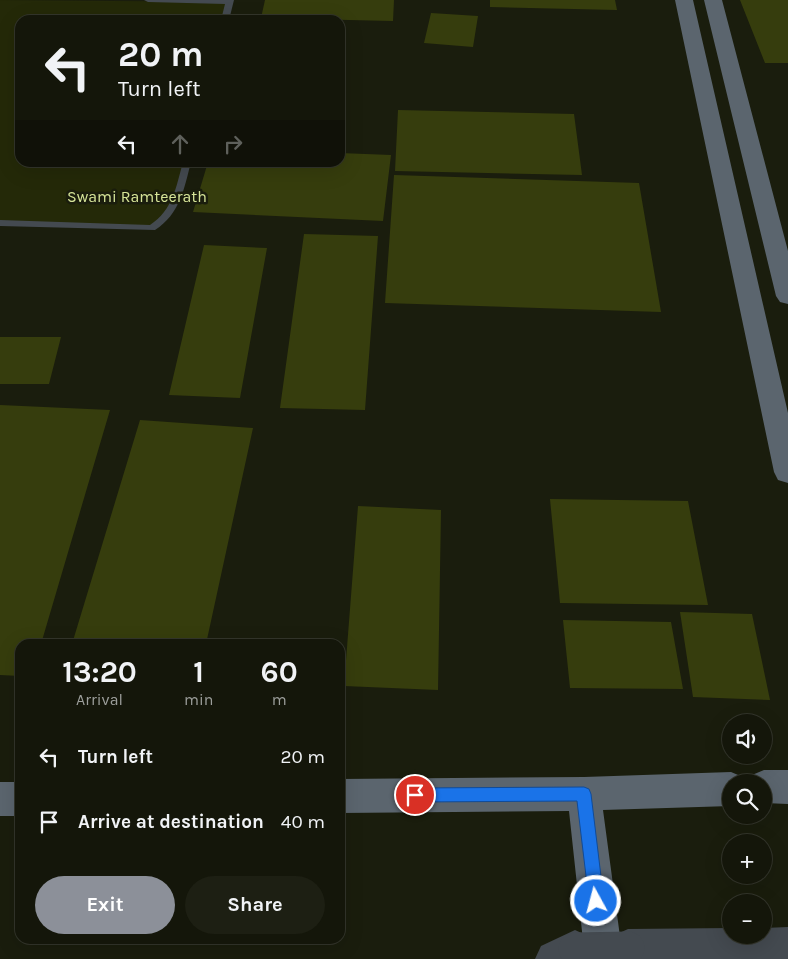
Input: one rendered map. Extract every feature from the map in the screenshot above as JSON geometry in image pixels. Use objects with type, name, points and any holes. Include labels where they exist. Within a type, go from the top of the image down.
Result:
[{"type":"main road","points":[[684,0],[788,472]]},
{"type":"main road","points":[[713,0],[788,296]]},
{"type":"main road","points":[[772,787],[788,787]]},
{"type":"main road","points":[[345,796],[584,794],[722,788]]},
{"type":"main road","points":[[584,794],[590,954]]},
{"type":"main road","points":[[0,799],[15,799]]},
{"type":"street","points":[[590,954],[788,946]]},
{"type":"lane","points":[[148,0],[230,1],[226,15]]},
{"type":"lane","points":[[0,223],[152,228],[165,221],[172,212],[186,167]]},
{"type":"green space","name":"Swami Ramteerath","points":[[0,0],[229,2],[225,15],[15,15],[15,167],[184,167],[172,212],[152,228],[0,223]]},
{"type":"building","points":[[265,0],[394,0],[393,21],[345,20],[345,15],[262,15]]},
{"type":"building","points":[[490,0],[615,0],[617,10],[490,7]]},
{"type":"building","points":[[740,0],[788,0],[788,63],[765,63]]},
{"type":"building","points":[[431,13],[478,16],[473,47],[424,43]]},
{"type":"building","points":[[398,110],[574,114],[582,175],[395,171]]},
{"type":"building","points":[[345,153],[391,155],[383,221],[193,212],[206,167],[345,167]]},
{"type":"building","points":[[394,175],[639,183],[661,312],[385,303]]},
{"type":"building","points":[[304,234],[378,236],[365,410],[280,408]]},
{"type":"building","points":[[204,245],[267,248],[240,398],[169,395]]},
{"type":"building","points":[[0,337],[61,337],[49,384],[0,384]]},
{"type":"building","points":[[0,405],[110,410],[42,639],[15,639],[15,676],[0,675]]},
{"type":"building","points":[[140,420],[253,428],[207,639],[74,639]]},
{"type":"building","points":[[550,499],[688,501],[708,605],[560,603]]},
{"type":"building","points":[[358,506],[441,510],[438,690],[345,686]]},
{"type":"building","points":[[680,612],[752,614],[770,700],[693,697]]},
{"type":"building","points":[[563,620],[671,622],[683,689],[570,688]]},
{"type":"route","points":[[415,795],[584,794],[596,901]]}]
